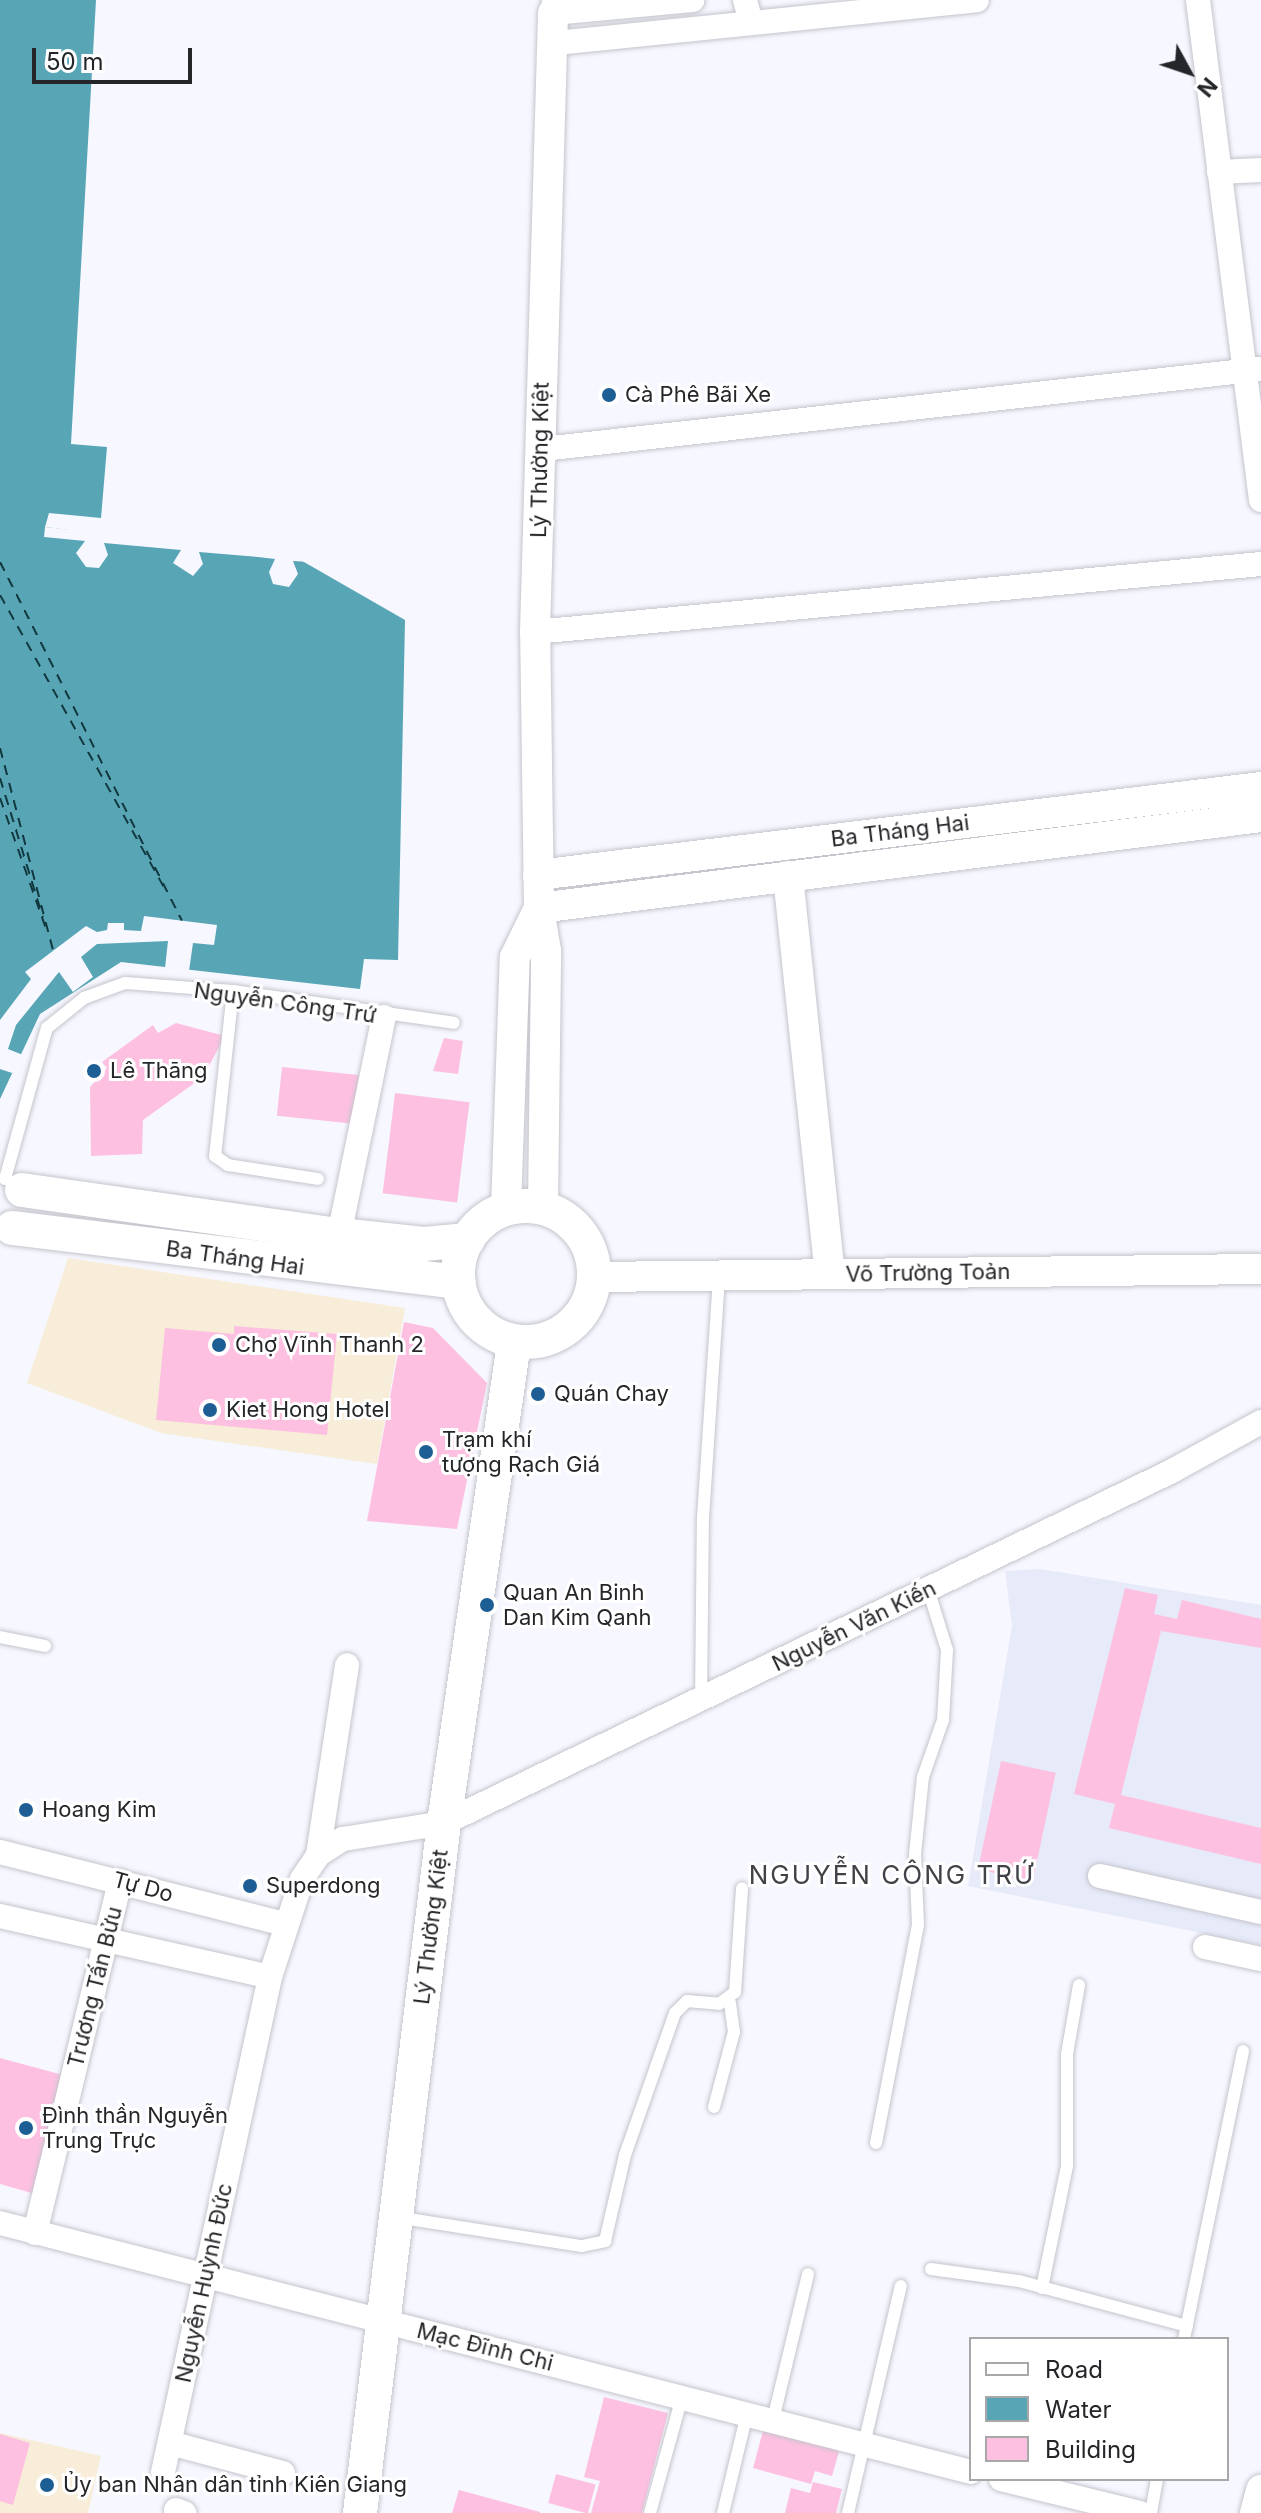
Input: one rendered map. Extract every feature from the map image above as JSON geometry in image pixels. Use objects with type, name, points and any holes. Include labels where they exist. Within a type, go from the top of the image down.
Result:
[{"type":"main road","points":[[6,1229],[24,1208],[9,1182]]},
{"type":"main road","name":"Ba Tháng Hai","points":[[9,1182],[340,1235],[424,1244],[468,1240]]},
{"type":"main road","points":[[543,1208],[581,1233],[595,1277],[590,1299],[569,1327],[538,1342],[514,1342],[476,1322],[459,1282],[468,1240],[506,1209],[543,1208]]},
{"type":"main road","name":"Ba Tháng Hai","points":[[6,1229],[331,1272],[459,1282]]},
{"type":"main road","name":"Lý Thường Kiệt","points":[[360,2513],[384,2322],[393,2217],[444,1823],[514,1342]]},
{"type":"street","points":[[554,6],[692,0]]},
{"type":"street","points":[[556,43],[748,12],[977,0]]},
{"type":"street","points":[[1198,0],[1219,172],[1253,370],[1261,500]]},
{"type":"street","name":"Lý Thường Kiệt","points":[[543,1208],[546,951],[539,908],[535,632],[556,43],[554,6]]},
{"type":"street","points":[[1219,172],[1261,170]]},
{"type":"street","points":[[543,449],[1253,370]]},
{"type":"street","points":[[535,632],[1261,564]]},
{"type":"street","name":"Ba Tháng Hai","points":[[539,908],[788,876],[1104,822],[1261,787]]},
{"type":"street","name":"Ba Tháng Hai","points":[[538,875],[1104,822],[1261,817]]},
{"type":"street","points":[[788,876],[830,1274]]},
{"type":"street","points":[[506,1209],[515,957],[539,908]]},
{"type":"street","points":[[331,1272],[384,1017]]},
{"type":"street","name":"Võ Trường Toản","points":[[595,1277],[1261,1269]]},
{"type":"street","name":"Nguyễn Văn Kiến","points":[[444,1823],[701,1701],[1261,1422]]},
{"type":"street","name":"Nguyễn Huỳnh Đức","points":[[163,2472],[270,1977],[285,1924],[318,1855],[347,1665]]},
{"type":"street","points":[[318,1855],[343,1839],[444,1823]]},
{"type":"street","name":"Tự Do","points":[[0,1852],[285,1924]]},
{"type":"street","points":[[1100,1876],[1261,1912]]},
{"type":"street","name":"Trương Tấn Bửu","points":[[35,2233],[120,1881]]},
{"type":"street","points":[[0,1916],[270,1977]]},
{"type":"street","points":[[1205,1947],[1261,1959]]},
{"type":"street","name":"Mạc Đĩnh Chi","points":[[0,2223],[205,2279],[969,2472]]},
{"type":"street","points":[[170,2443],[283,2473]]},
{"type":"street","points":[[1009,2481],[1140,2513]]},
{"type":"street","points":[[1255,2513],[1261,2490]]},
{"type":"lane","name":"Nguyễn Công Trứ","points":[[9,1182],[47,1028],[84,998],[125,983],[233,991],[384,1017],[454,1023]]},
{"type":"lane","points":[[233,991],[215,1156],[228,1165],[318,1179]]},
{"type":"lane","points":[[701,1701],[703,1518],[720,1275]]},
{"type":"lane","points":[[876,2143],[918,1925],[915,1854],[923,1777],[943,1720],[946,1637],[928,1589]]},
{"type":"lane","points":[[0,1637],[45,1646]]},
{"type":"lane","points":[[714,2107],[734,2032],[730,2002],[741,1959],[742,1888]]},
{"type":"lane","points":[[1042,2288],[1067,2166],[1067,2054],[1079,1985]]},
{"type":"lane","points":[[393,2217],[582,2246],[605,2241],[625,2155],[675,2013],[687,2001],[730,2002]]},
{"type":"lane","points":[[931,2269],[1042,2288],[1185,2332],[1243,2051]]},
{"type":"lane","points":[[773,2420],[808,2274]]},
{"type":"lane","points":[[848,2513],[901,2286]]},
{"type":"lane","points":[[650,2513],[682,2397]]},
{"type":"lane","points":[[723,2513],[747,2414]]},
{"type":"lane","points":[[1151,2513],[1157,2481]]},
{"type":"shaded area","name":"Chợ Vĩnh Thanh 2","points":[[68,1258],[405,1308],[377,1464],[161,1433],[27,1383]]},
{"type":"shaded area","points":[[1040,1569],[1261,1605],[1261,1945],[968,1886],[1012,1626],[1005,1571]]},
{"type":"shaded area","name":"Ủy ban Nhân dân tỉnh Kiên Giang","points":[[0,2433],[101,2456],[88,2513],[0,2513]]},
{"type":"water","points":[[0,0],[96,0],[71,444],[107,447],[101,518],[49,513],[45,527],[297,558],[405,620],[398,960],[364,959],[360,989],[121,962],[40,1014],[0,1099]]},
{"type":"pier","points":[[45,527],[297,554],[310,562],[293,561],[298,574],[289,587],[273,584],[269,572],[275,559],[258,557],[199,552],[203,564],[193,576],[173,563],[181,550],[104,543],[108,555],[99,568],[86,567],[76,553],[85,541],[44,537]]},
{"type":"pier","points":[[144,916],[217,925],[214,945],[193,943],[189,971],[165,968],[168,941],[97,944],[81,957],[93,977],[73,992],[59,972],[16,1025],[8,1049],[23,1055],[15,1074],[0,1069],[0,1020],[31,979],[25,972],[86,926],[97,932],[107,930],[108,923],[124,923],[124,930],[141,931]]},
{"type":"building","points":[[176,1023],[225,1036],[203,1077],[143,1120],[142,1154],[91,1156],[90,1087],[107,1068],[102,1062],[153,1025],[158,1033]]},
{"type":"building","points":[[444,1038],[463,1041],[458,1074],[433,1071]]},
{"type":"building","points":[[282,1067],[359,1075],[353,1124],[277,1116]]},
{"type":"building","points":[[395,1093],[469,1102],[457,1202],[383,1193]]},
{"type":"building","name":"Trạm khí tượng Rạch Giá","points":[[404,1322],[433,1328],[487,1383],[457,1529],[367,1521]]},
{"type":"building","points":[[234,1326],[337,1334],[327,1435],[156,1420],[165,1328],[234,1334]]},
{"type":"building","points":[[1125,1588],[1158,1595],[1154,1614],[1177,1619],[1182,1600],[1261,1619],[1261,1648],[1161,1631],[1121,1795],[1261,1828],[1261,1864],[1109,1828],[1115,1804],[1074,1794]]},
{"type":"building","points":[[1001,1761],[1056,1773],[1033,1881],[978,1870]]},
{"type":"building","name":"Đình thần Nguyễn Trung Trực","points":[[0,2058],[63,2075],[35,2194],[0,2184]]},
{"type":"building","points":[[604,2397],[668,2413],[642,2513],[591,2513],[600,2481],[584,2477]]},
{"type":"building","points":[[764,2427],[840,2448],[832,2476],[815,2471],[811,2484],[753,2468]]},
{"type":"building","points":[[0,2434],[30,2443],[13,2505],[0,2501]]},
{"type":"building","points":[[556,2474],[596,2485],[588,2513],[548,2503]]},
{"type":"building","points":[[813,2482],[842,2489],[836,2513],[785,2513],[791,2488],[810,2493]]},
{"type":"building","points":[[459,2490],[540,2512],[540,2513],[452,2513]]},
{"type":"ferry route","points":[[0,562],[182,920]]},
{"type":"ferry route","points":[[0,595],[166,891]]},
{"type":"ferry route","points":[[0,748],[53,950]]},
{"type":"ferry route","points":[[0,778],[43,918]]},
{"type":"ferry route","points":[[0,798],[48,934]]},
{"type":"place","name":"Cà Phê Bãi Xe","points":[[609,395]]},
{"type":"place","name":"Lê Thāng","points":[[94,1071]]},
{"type":"place","name":"Chợ Vĩnh Thanh 2","points":[[219,1345]]},
{"type":"place","name":"Quán Chay","points":[[538,1394]]},
{"type":"place","name":"Kiet Hong Hotel","points":[[210,1410]]},
{"type":"place","name":"Trạm khí tượng Rạch Giá","points":[[426,1452]]},
{"type":"place","name":"Quan An Binh Dan Kim Qanh","points":[[487,1605]]},
{"type":"place","name":"Hoang Kim","points":[[26,1810]]},
{"type":"place","name":"Superdong","points":[[250,1886]]},
{"type":"place","name":"Đình thần Nguyễn Trung Trực","points":[[26,2128]]},
{"type":"place","name":"Ủy ban Nhân dân tỉnh Kiên Giang","points":[[47,2485]]},
{"type":"district","name":"NGUYỄN CÔNG TRỨ","points":[[892,1875]]}]
